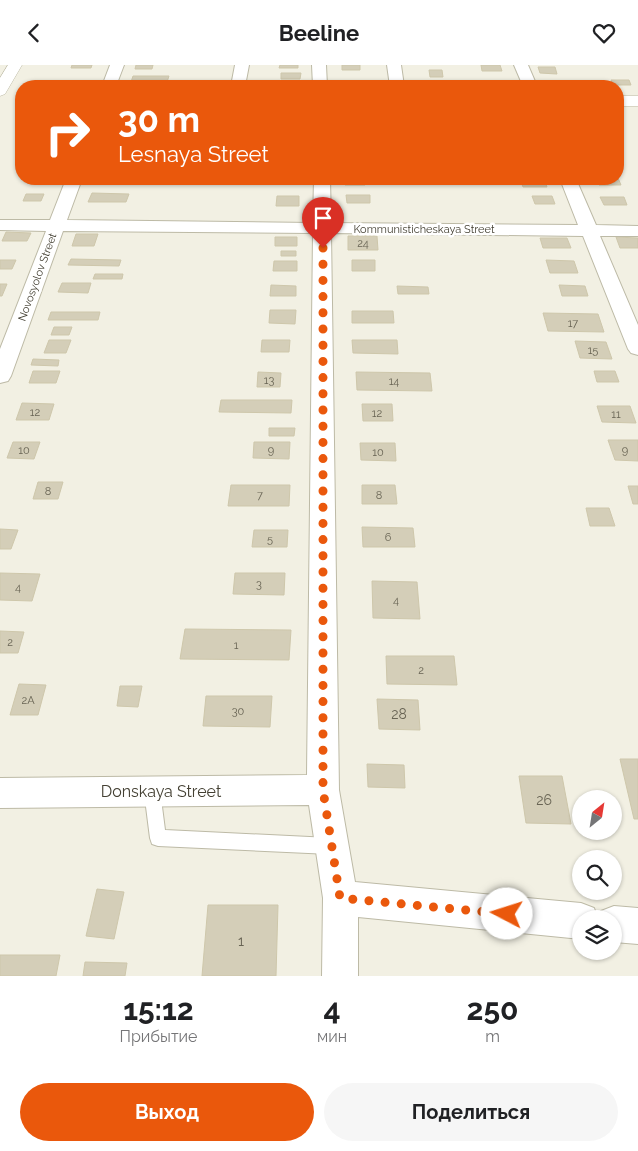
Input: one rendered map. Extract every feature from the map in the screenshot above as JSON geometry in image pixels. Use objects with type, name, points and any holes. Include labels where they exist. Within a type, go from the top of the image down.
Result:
[{"type":"street","points":[[5,95],[15,65]]},
{"type":"street","points":[[111,80],[117,65]]},
{"type":"street","points":[[239,80],[242,65]]},
{"type":"street","points":[[319,65],[320,80]]},
{"type":"street","points":[[394,65],[396,80]]},
{"type":"street","points":[[521,65],[527,80]]},
{"type":"street","points":[[624,101],[638,101]]},
{"type":"street","name":"Novosyolov Street","points":[[0,376],[72,185]]},
{"type":"street","points":[[322,185],[323,790],[340,898],[340,976]]},
{"type":"street","points":[[571,185],[638,349]]},
{"type":"street","name":"Kommunisticheskaya Street","points":[[0,225],[638,231]]},
{"type":"street","name":"Donskaya Street","points":[[0,793],[323,790]]},
{"type":"street","points":[[340,898],[572,920]]},
{"type":"street","points":[[622,925],[638,926]]},
{"type":"lane","points":[[152,791],[158,837],[332,847]]},
{"type":"building","points":[[72,65],[92,65],[91,68],[71,68]]},
{"type":"building","points":[[136,65],[153,65],[152,69],[135,69]]},
{"type":"building","points":[[280,65],[298,65],[298,68],[279,68]]},
{"type":"building","points":[[342,65],[360,65],[360,70],[342,70]]},
{"type":"building","points":[[481,65],[500,65],[502,71],[482,71]]},
{"type":"building","points":[[538,67],[555,67],[557,74],[540,73]]},
{"type":"building","points":[[429,70],[442,70],[443,77],[430,77]]},
{"type":"building","points":[[281,73],[301,73],[300,79],[281,79]]},
{"type":"building","points":[[133,76],[169,76],[168,80],[132,80]]},
{"type":"building","points":[[624,80],[629,80],[631,85],[624,85]]},
{"type":"building","points":[[522,185],[546,185],[547,187],[523,187]]},
{"type":"building","points":[[92,193],[129,194],[126,202],[88,202]]},
{"type":"building","points":[[26,194],[44,194],[41,201],[23,201]]},
{"type":"building","points":[[346,195],[370,195],[370,203],[347,203]]},
{"type":"building","points":[[277,196],[299,196],[299,206],[276,206]]},
{"type":"building","points":[[532,196],[552,196],[555,204],[535,204]]},
{"type":"building","points":[[600,197],[624,197],[627,205],[604,205]]},
{"type":"building","points":[[6,232],[31,233],[27,241],[2,241]]},
{"type":"building","points":[[76,234],[98,234],[94,246],[72,246]]},
{"type":"building","points":[[348,236],[377,236],[378,250],[348,250]]},
{"type":"building","points":[[275,237],[297,237],[297,246],[275,246]]},
{"type":"building","points":[[616,237],[638,238],[638,248],[620,248]]},
{"type":"building","points":[[540,238],[567,238],[571,248],[543,248]]},
{"type":"building","points":[[281,251],[296,251],[296,256],[281,256]]},
{"type":"building","points":[[71,259],[121,260],[119,266],[68,265]]},
{"type":"building","points":[[0,260],[16,260],[12,269],[0,269]]},
{"type":"building","points":[[352,260],[375,260],[375,271],[352,271]]},
{"type":"building","points":[[546,260],[574,261],[578,273],[550,273]]},
{"type":"building","points":[[274,261],[297,261],[297,271],[273,271]]},
{"type":"building","points":[[95,274],[123,274],[122,279],[93,279]]},
{"type":"building","points":[[62,283],[91,283],[88,293],[58,292]]},
{"type":"building","points":[[0,284],[7,284],[2,296],[0,296]]},
{"type":"building","points":[[271,285],[296,286],[296,296],[270,296]]},
{"type":"building","points":[[559,285],[585,286],[588,296],[562,296]]},
{"type":"building","points":[[397,286],[428,287],[429,294],[398,294]]},
{"type":"building","points":[[270,310],[296,310],[295,324],[269,323]]},
{"type":"building","points":[[352,311],[393,311],[394,323],[352,323]]},
{"type":"building","points":[[51,312],[100,312],[98,320],[48,320]]},
{"type":"building","points":[[543,313],[598,314],[604,332],[548,331]]},
{"type":"building","points":[[54,327],[72,327],[69,335],[51,335]]},
{"type":"building","points":[[49,340],[71,340],[66,353],[44,353]]},
{"type":"building","points":[[262,340],[290,340],[289,352],[261,352]]},
{"type":"building","points":[[352,340],[397,340],[398,354],[353,353]]},
{"type":"building","points":[[575,341],[606,342],[612,359],[580,358]]},
{"type":"building","points":[[33,359],[59,360],[58,366],[31,365]]},
{"type":"building","points":[[33,371],[60,371],[56,383],[29,383]]},
{"type":"building","points":[[594,371],[615,371],[619,382],[597,382]]},
{"type":"building","points":[[258,372],[281,373],[280,387],[257,387]]},
{"type":"building","points":[[356,372],[430,373],[432,391],[357,390]]},
{"type":"building","points":[[221,400],[292,400],[291,413],[219,412]]},
{"type":"building","points":[[22,403],[54,404],[49,420],[16,420]]},
{"type":"building","points":[[362,404],[392,404],[393,421],[363,421]]},
{"type":"building","points":[[597,406],[630,406],[636,423],[602,422]]},
{"type":"building","points":[[269,428],[295,428],[294,436],[269,436]]},
{"type":"building","points":[[608,440],[638,440],[638,461],[615,460]]},
{"type":"building","points":[[13,442],[40,442],[34,459],[7,458]]},
{"type":"building","points":[[254,442],[290,442],[289,459],[253,458]]},
{"type":"building","points":[[360,443],[395,443],[396,461],[361,460]]},
{"type":"building","points":[[38,482],[63,482],[58,499],[33,499]]},
{"type":"building","points":[[231,485],[290,485],[289,506],[228,506]]},
{"type":"building","points":[[362,485],[395,485],[397,504],[362,504]]},
{"type":"building","points":[[628,486],[638,486],[638,504],[633,504]]},
{"type":"building","points":[[586,508],[609,508],[615,526],[590,526]]},
{"type":"building","points":[[362,527],[413,528],[415,547],[363,547]]},
{"type":"building","points":[[0,529],[18,530],[11,549],[0,549]]},
{"type":"building","points":[[254,530],[288,530],[287,547],[252,547]]},
{"type":"building","points":[[0,573],[40,574],[32,601],[0,600]]},
{"type":"building","points":[[235,573],[285,573],[284,595],[233,594]]},
{"type":"building","points":[[372,581],[417,582],[420,619],[373,618]]},
{"type":"building","points":[[185,629],[291,630],[289,660],[180,659]]},
{"type":"building","points":[[0,631],[24,632],[18,653],[0,653]]},
{"type":"building","points":[[386,656],[454,656],[457,685],[387,684]]},
{"type":"building","points":[[19,684],[46,685],[38,715],[10,715]]},
{"type":"building","points":[[120,686],[142,686],[138,707],[117,706]]},
{"type":"building","points":[[206,696],[272,696],[270,727],[203,726]]},
{"type":"building","points":[[377,699],[418,700],[420,730],[379,729]]},
{"type":"building","points":[[620,759],[638,759],[638,819],[634,819]]},
{"type":"building","points":[[367,764],[404,765],[405,788],[368,787]]},
{"type":"building","points":[[519,776],[562,776],[571,824],[526,823]]},
{"type":"building","points":[[97,889],[124,892],[114,939],[86,936]]},
{"type":"building","points":[[208,905],[278,905],[276,976],[202,976]]},
{"type":"building","points":[[0,955],[60,955],[56,976],[0,976]]},
{"type":"building","points":[[85,962],[127,963],[125,976],[83,976]]},
{"type":"route","points":[[323,248],[323,790],[340,898],[507,914]]}]
